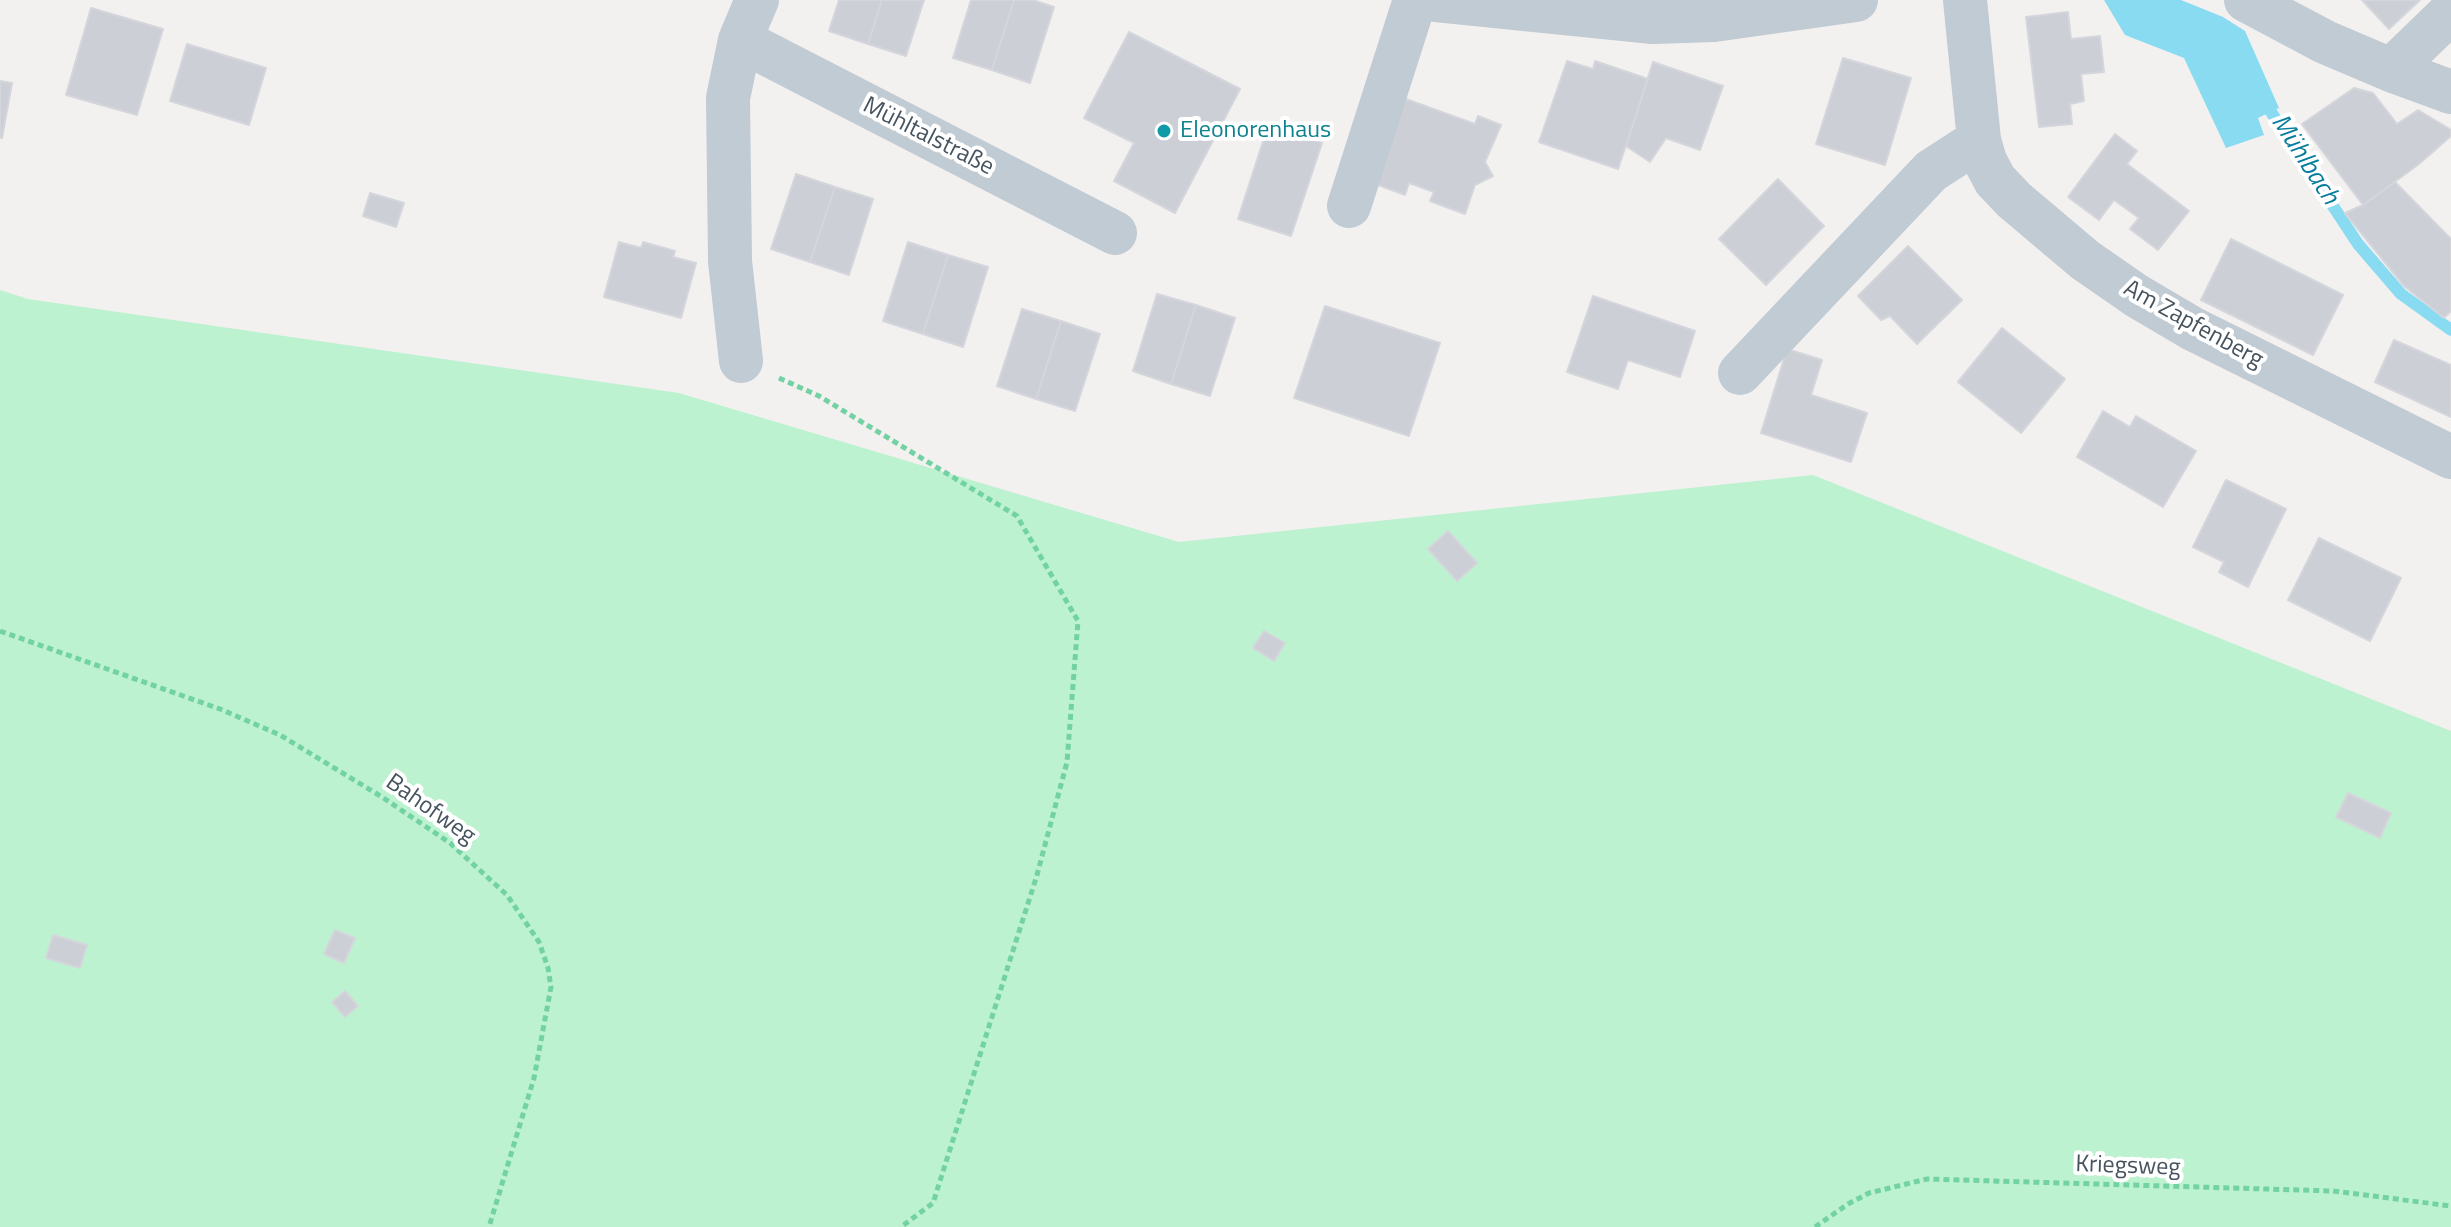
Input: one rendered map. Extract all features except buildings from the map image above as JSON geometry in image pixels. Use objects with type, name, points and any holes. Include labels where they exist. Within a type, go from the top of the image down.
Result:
[{"type":"street","points":[[741,361],[730,261],[728,98],[740,40],[757,0]]},
{"type":"street","points":[[1349,206],[1415,0]]},
{"type":"street","points":[[1436,0],[1653,22],[1714,20],[1856,0]]},
{"type":"street","name":"Am Zapfenberg","points":[[1965,0],[1979,140],[1995,180],[2014,200],[2085,260],[2137,296],[2233,350],[2451,457]]},
{"type":"street","points":[[2246,0],[2325,42],[2451,92]]},
{"type":"street","points":[[2391,70],[2451,12]]},
{"type":"street","name":"Mühltalstraße","points":[[740,40],[1115,233]]},
{"type":"street","points":[[1740,373],[1931,171],[1979,140]]},
{"type":"path","points":[[741,361],[819,396],[1017,516],[1078,621],[1067,762],[1019,933],[933,1203],[901,1227]]},
{"type":"path","name":"Bahofweg","points":[[0,631],[220,709],[280,735],[450,843],[507,895],[539,942],[551,987],[534,1078],[489,1227]]},
{"type":"path","name":"Kriegsweg","points":[[1815,1227],[1869,1193],[1927,1179],[2333,1191],[2451,1206]]},
{"type":"green space","points":[[0,290],[28,299],[679,393],[1179,542],[1813,475],[2451,731],[2451,1227],[0,1227]]},
{"type":"water","points":[[2104,0],[2181,0],[2223,17],[2245,31],[2279,108],[2258,118],[2264,135],[2226,148],[2184,58],[2125,35]]},
{"type":"waterway","name":"Mühlbach","points":[[2265,98],[2271,112],[2358,244],[2401,294],[2451,330]]},
{"type":"place","name":"Eleonorenhaus","points":[[1164,131]]}]
